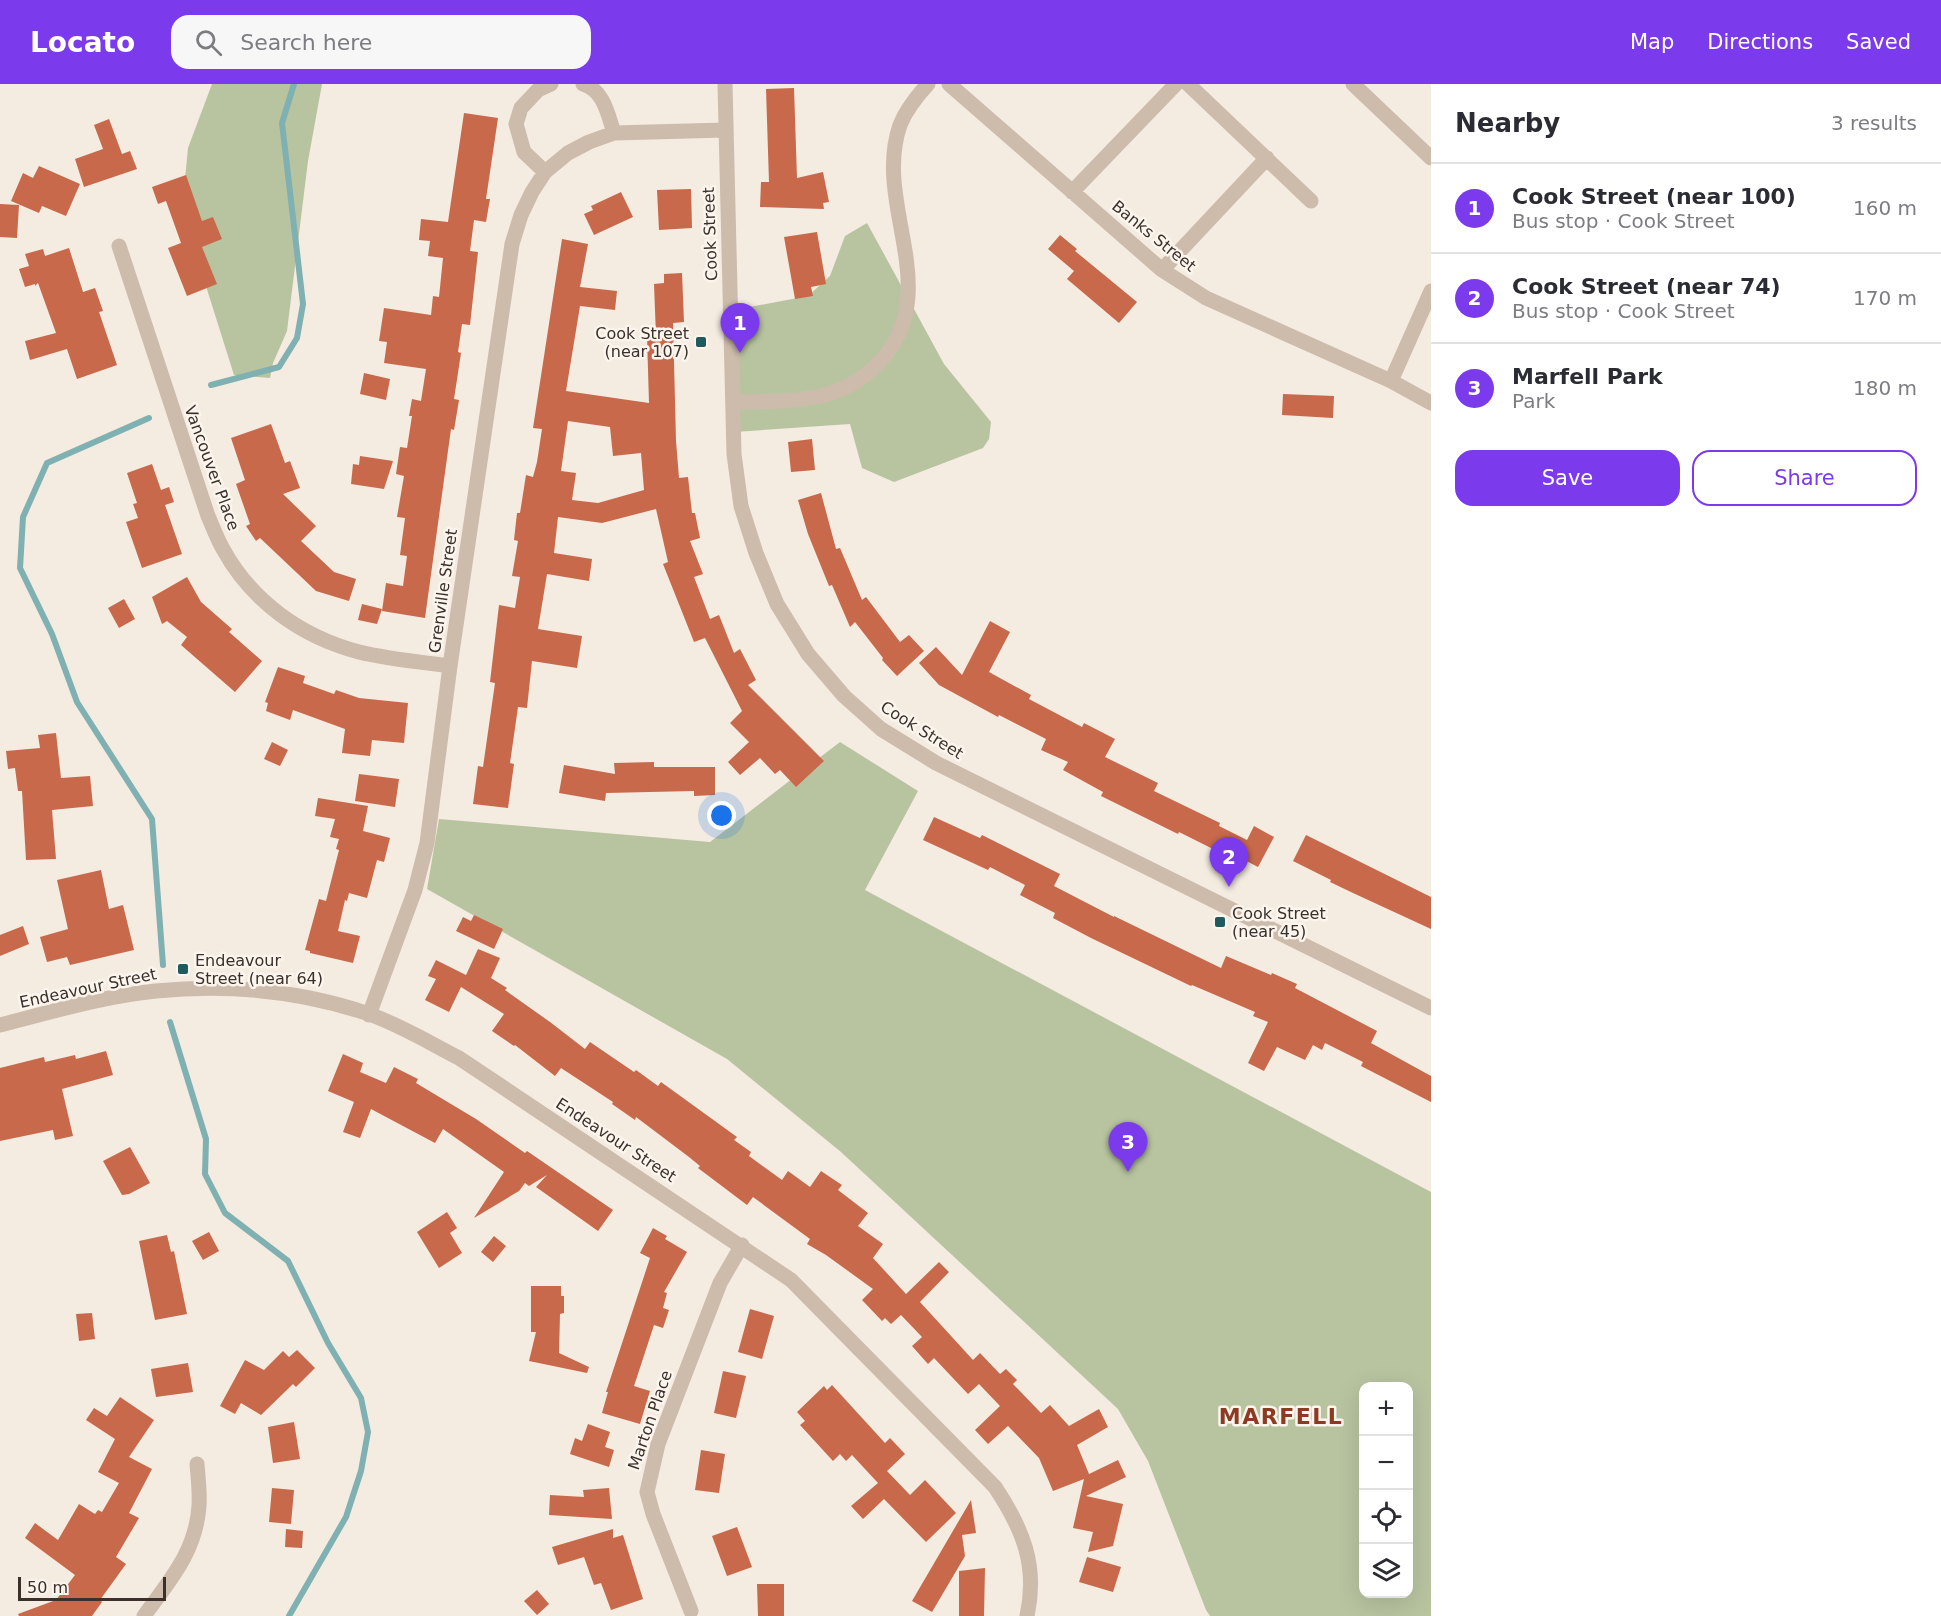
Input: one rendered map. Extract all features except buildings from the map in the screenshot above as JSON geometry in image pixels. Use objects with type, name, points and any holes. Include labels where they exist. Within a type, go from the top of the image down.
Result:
[{"type":"street","points":[[545,172],[524,152],[516,124],[521,108],[538,90],[551,84]]},
{"type":"street","points":[[583,84],[591,86],[604,103],[614,133]]},
{"type":"street","name":"Cook Street","points":[[725,84],[734,454],[741,506],[756,553],[777,604],[808,654],[844,696],[881,729],[936,763],[1431,1008]]},
{"type":"street","points":[[734,402],[807,399],[842,391],[874,369],[891,348],[904,323],[909,293],[907,261],[894,179],[894,151],[900,125],[908,109],[928,84]]},
{"type":"street","name":"Banks Street","points":[[949,84],[1162,270],[1206,298],[1391,381],[1431,403]]},
{"type":"street","points":[[1072,192],[1176,84]]},
{"type":"street","points":[[1188,84],[1311,201]]},
{"type":"street","points":[[1353,84],[1431,158]]},
{"type":"street","name":"Grenville Street","points":[[369,1015],[415,890],[427,843],[450,666],[512,244],[521,214],[545,172],[568,153],[589,142],[614,133],[725,130]]},
{"type":"street","points":[[1162,270],[1267,158]]},
{"type":"street","name":"Vancouver Place","points":[[119,246],[208,516],[223,549],[241,575],[266,604],[291,623],[318,638],[360,652],[450,666]]},
{"type":"street","points":[[1391,381],[1431,291]]},
{"type":"street","name":"Endeavour Street","points":[[0,1025],[155,991],[233,988],[284,994],[369,1015],[416,1035],[459,1058],[742,1245],[791,1280],[995,1487],[1011,1511],[1023,1537],[1030,1565],[1032,1595],[1027,1616]]},
{"type":"street","name":"Marton Place","points":[[691,1611],[653,1514],[647,1492],[658,1444],[716,1293],[742,1245]]},
{"type":"street","points":[[144,1616],[176,1573],[192,1540],[199,1506],[197,1464]]},
{"type":"green space","points":[[212,84],[322,84],[308,161],[287,331],[273,363],[270,378],[234,375],[182,210],[188,148]]},
{"type":"green space","points":[[867,223],[944,364],[991,422],[989,439],[983,448],[894,482],[862,468],[850,424],[735,432],[728,311],[808,296],[830,276],[845,236]]},
{"type":"green space","points":[[840,742],[918,791],[865,890],[1431,1192],[1431,1616],[1210,1616],[1148,1461],[1118,1409],[841,1152],[727,1059],[427,889],[439,819],[710,842]]},
{"type":"waterway","points":[[211,385],[279,367],[297,338],[303,304],[282,123],[294,84]]},
{"type":"waterway","points":[[149,418],[47,463],[23,517],[20,568],[52,634],[77,702],[152,819],[163,965]]},
{"type":"waterway","points":[[170,1022],[206,1139],[205,1174],[225,1213],[288,1261],[328,1343],[361,1398],[368,1432],[361,1471],[346,1517],[289,1616]]},
{"type":"place","name":"Cook Street (near 107)","points":[[701,342]]},
{"type":"place","name":"Cook Street (near 100)","points":[[740,353]]},
{"type":"place","name":"Cook Street (near 74)","points":[[1229,887]]},
{"type":"place","name":"Cook Street (near 45)","points":[[1220,922]]},
{"type":"place","name":"Endeavour Street (near 64)","points":[[183,969]]},
{"type":"place","name":"Marfell Park","points":[[1128,1172]]},
{"type":"district","name":"MARFELL","points":[[1281,1416]]}]
